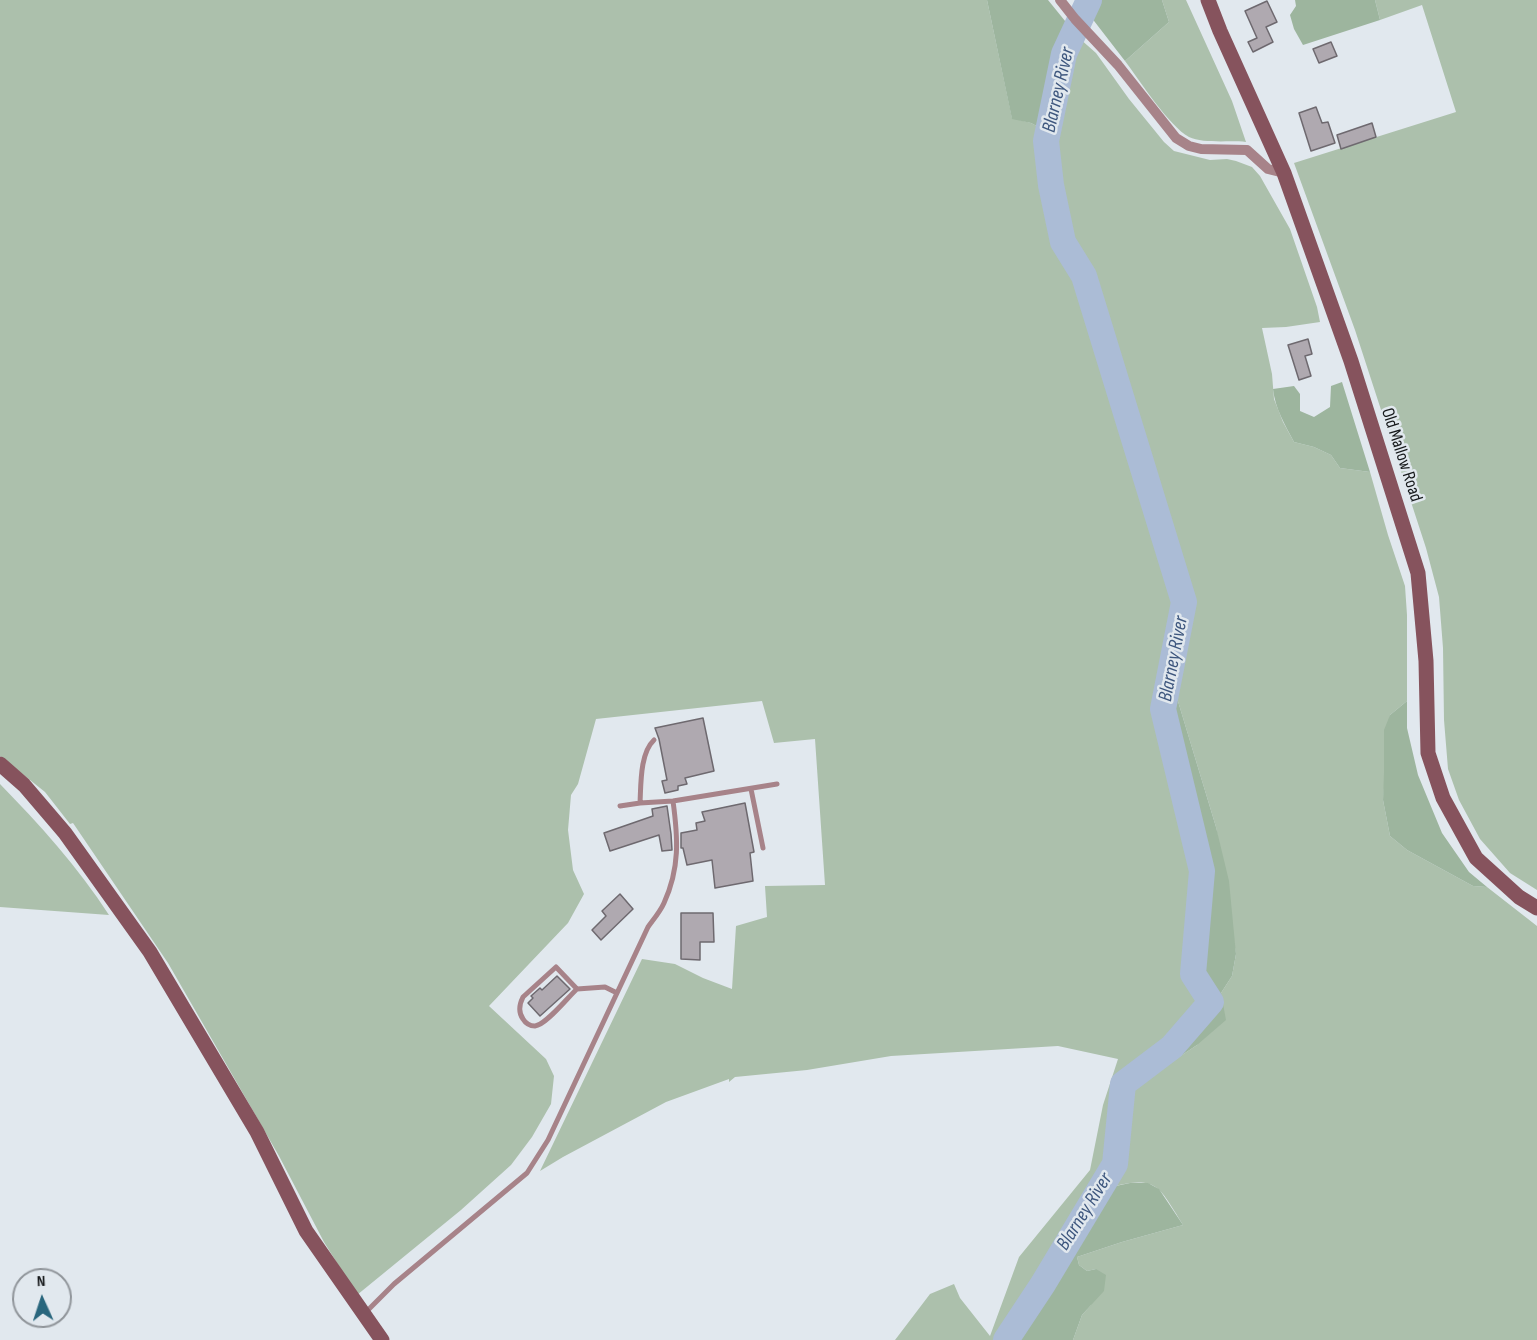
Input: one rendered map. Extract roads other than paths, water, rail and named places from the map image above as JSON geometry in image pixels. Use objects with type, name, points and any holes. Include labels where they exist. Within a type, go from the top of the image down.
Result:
[{"type":"street","points":[[1060,0],[1118,65],[1176,138],[1201,149],[1247,150],[1268,169],[1284,173]]},
{"type":"street","name":"Old Mallow Road","points":[[1208,0],[1284,173],[1351,361],[1418,573],[1426,661],[1428,753],[1443,798],[1476,858],[1519,897],[1537,908]]},
{"type":"street","points":[[0,764],[24,785],[65,833],[150,952],[257,1132],[306,1231],[379,1339]]},
{"type":"lane","points":[[640,802],[644,759],[648,746],[654,740]]},
{"type":"lane","points":[[620,806],[640,802],[673,801],[777,784]]},
{"type":"lane","points":[[751,789],[763,848]]},
{"type":"lane","points":[[364,1314],[394,1284],[527,1173],[548,1140],[648,927],[663,904],[676,864],[677,829],[673,801]]},
{"type":"lane","points":[[577,988],[556,967],[523,997],[519,1010],[522,1017],[531,1026],[538,1026],[577,988],[605,987],[617,993]]},
{"type":"waterway","name":"Blarney River","points":[[1006,1340],[1043,1284],[1115,1164],[1123,1084],[1172,1047],[1211,1002],[1193,974],[1202,871],[1163,709],[1184,602],[1084,276],[1063,242],[1051,185],[1046,141],[1064,54],[1089,0]]}]
